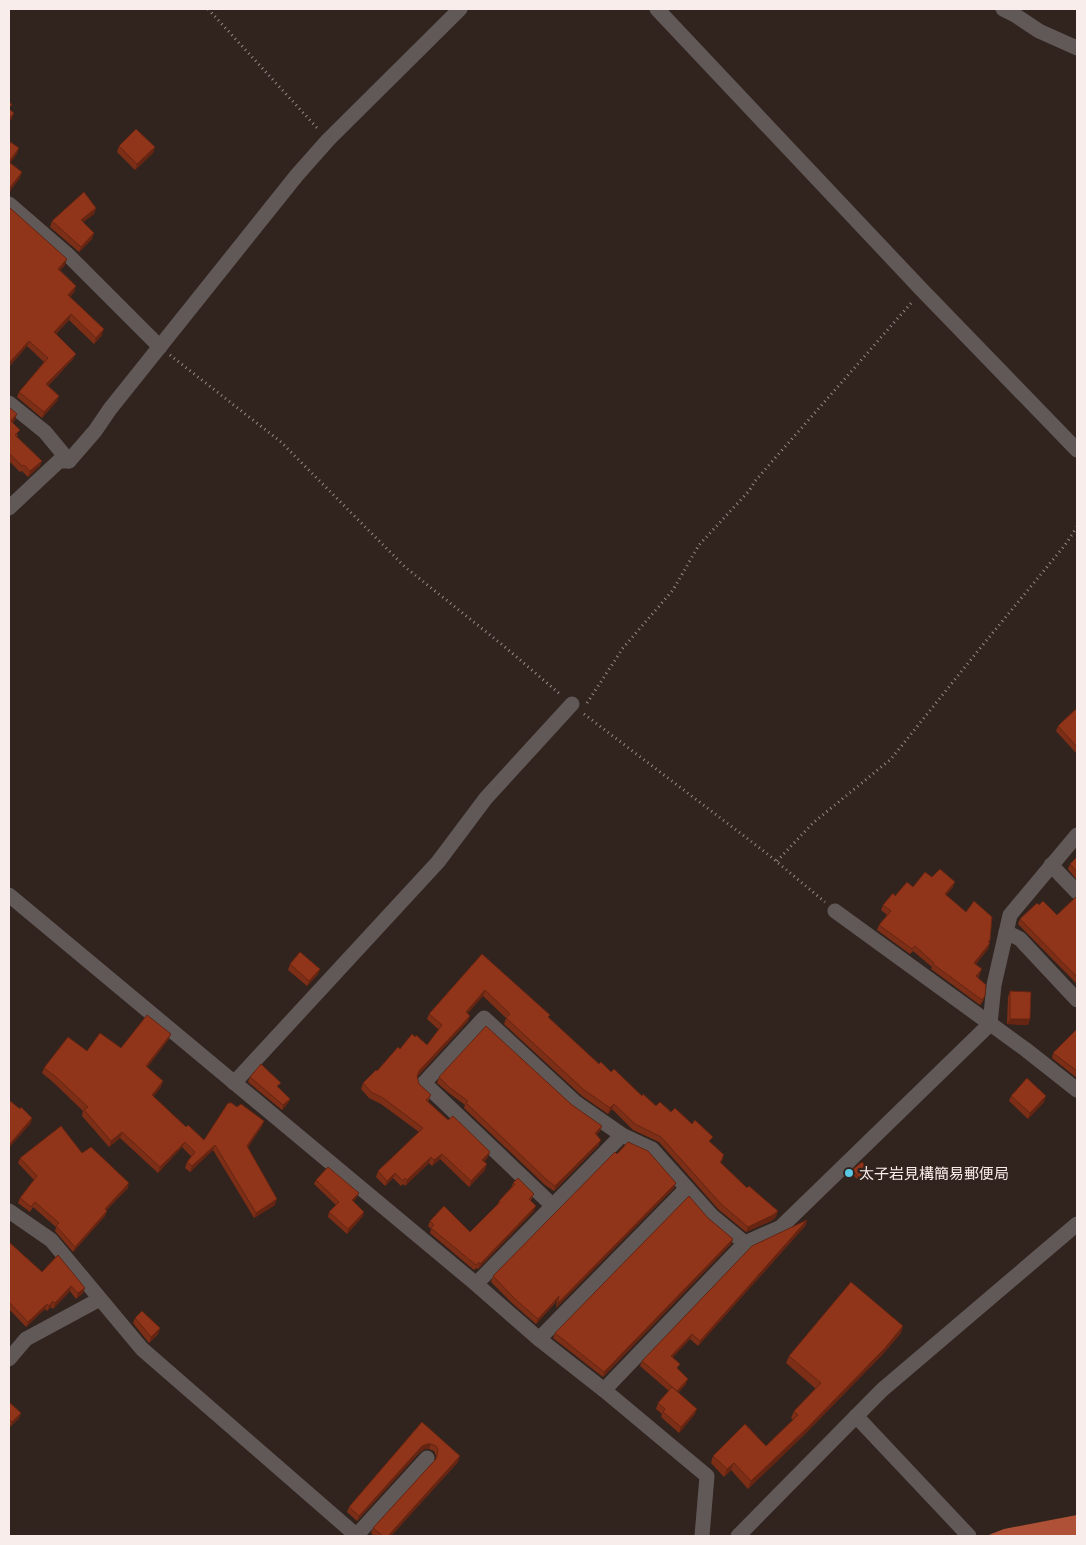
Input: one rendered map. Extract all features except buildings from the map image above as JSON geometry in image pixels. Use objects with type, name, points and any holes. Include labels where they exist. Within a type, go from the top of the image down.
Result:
[{"type":"street","points":[[69,462],[297,175],[328,140],[460,9]]},
{"type":"street","points":[[657,9],[922,290],[1077,450]]},
{"type":"street","points":[[1003,9],[1015,14],[1039,32],[1077,48]]},
{"type":"street","points":[[9,204],[69,256],[160,347]]},
{"type":"street","points":[[9,402],[45,432],[69,462]]},
{"type":"street","points":[[9,508],[59,461],[69,462]]},
{"type":"street","points":[[234,1083],[438,862],[486,798],[576,708]]},
{"type":"street","points":[[604,1390],[745,1243],[781,1227],[990,1024],[994,985],[1010,915],[1077,835]]},
{"type":"street","points":[[1051,865],[1077,892]]},
{"type":"street","points":[[9,895],[476,1284],[539,1339],[604,1390],[706,1476],[702,1536]]},
{"type":"street","points":[[835,911],[1026,1049],[1077,1090]]},
{"type":"street","points":[[1006,932],[1020,939],[1077,1000]]},
{"type":"street","points":[[552,1205],[424,1083],[484,1018],[576,1103],[622,1135],[652,1149],[712,1216],[745,1243]]},
{"type":"street","points":[[476,1284],[622,1135]]},
{"type":"street","points":[[539,1339],[687,1188]]},
{"type":"street","points":[[9,1211],[51,1240],[142,1349],[356,1536],[427,1458]]},
{"type":"street","points":[[738,1536],[882,1390],[1077,1224]]},
{"type":"street","points":[[9,1359],[26,1339],[100,1299]]},
{"type":"street","points":[[856,1416],[969,1536]]},
{"type":"path","points":[[208,9],[328,140]]},
{"type":"path","points":[[576,708],[623,648],[673,590],[699,545],[749,491],[755,481],[922,290]]},
{"type":"path","points":[[160,347],[281,442],[405,567],[505,647],[576,708],[777,861],[835,911]]},
{"type":"path","points":[[777,861],[813,823],[891,759],[1066,545],[1077,527]]},
{"type":"shaded area","points":[[1077,1515],[1077,1536],[986,1536],[1004,1529]]},
{"type":"place","name":"太子岩見構簡易郵便局","points":[[849,1173]]}]
